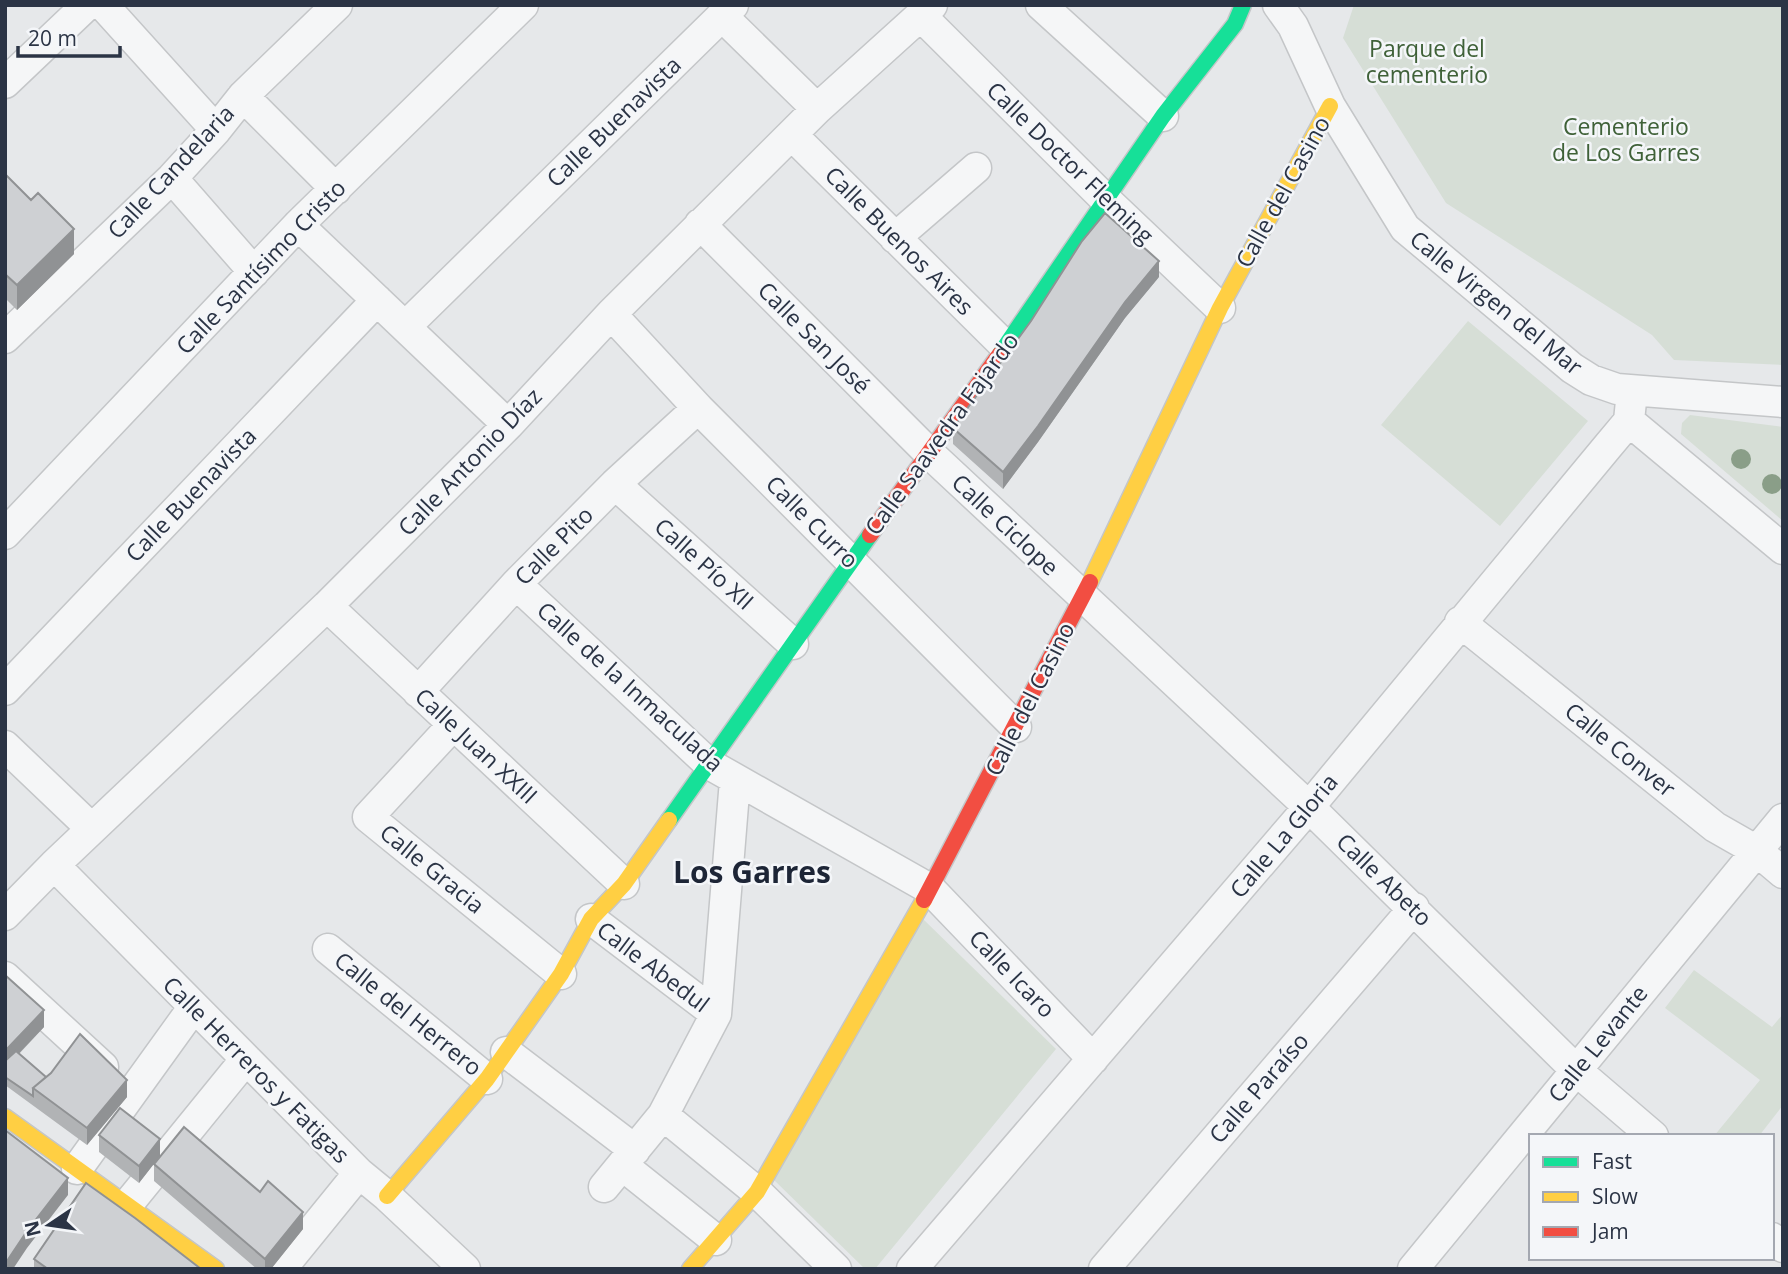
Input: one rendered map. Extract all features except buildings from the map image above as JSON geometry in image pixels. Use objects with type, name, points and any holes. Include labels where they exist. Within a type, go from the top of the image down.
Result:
[{"type":"street","points":[[5,83],[87,5]]},
{"type":"street","points":[[103,5],[216,130]]},
{"type":"street","name":"Calle Candelaria","points":[[10,324],[172,178],[243,96],[337,5]]},
{"type":"street","name":"Calle Santísimo Cristo","points":[[11,516],[298,225],[523,5]]},
{"type":"street","points":[[1041,5],[1163,116]]},
{"type":"street","name":"Calle Saavedra Fajardo","points":[[387,1196],[487,1079],[561,974],[591,919],[624,884],[928,452],[1006,347],[1163,116],[1235,24],[1244,5]]},
{"type":"street","points":[[728,10],[817,109]]},
{"type":"street","name":"Calle Buenavista","points":[[406,326],[728,10]]},
{"type":"street","name":"Calle Antonio Díaz","points":[[5,915],[54,865],[327,606],[508,425],[611,313],[817,109],[927,11]]},
{"type":"street","name":"Calle Doctor Fleming","points":[[927,11],[1105,199],[1220,308]]},
{"type":"street","name":"Calle Virgen del Mar","points":[[1291,12],[1330,106],[1405,228],[1572,368],[1605,386],[1632,391],[1783,402]]},
{"type":"street","points":[[243,96],[336,189]]},
{"type":"street","name":"Calle del Casino","points":[[690,1269],[757,1192],[930,889],[1083,597],[1220,308],[1330,106]]},
{"type":"street","name":"Calle Buenos Aires","points":[[792,135],[1006,347]]},
{"type":"street","points":[[895,238],[976,168]]},
{"type":"street","points":[[172,178],[254,272]]},
{"type":"street","name":"Calle San José","points":[[700,224],[928,452]]},
{"type":"street","points":[[298,225],[508,425]]},
{"type":"street","name":"Calle Buenavista","points":[[5,690],[377,300]]},
{"type":"street","name":"Calle Curro","points":[[611,313],[698,408],[1016,727]]},
{"type":"street","points":[[1632,391],[1629,421],[1783,549]]},
{"type":"street","name":"Calle Pito","points":[[418,692],[516,584],[615,484],[698,408]]},
{"type":"street","name":"Calle La Gloria","points":[[912,1269],[1309,807],[1629,421]]},
{"type":"street","name":"Calle Ciclope","points":[[928,452],[1083,597]]},
{"type":"street","name":"Calle Pío XII","points":[[615,484],[793,644]]},
{"type":"street","name":"Calle de la Inmaculada","points":[[516,584],[709,764],[930,889]]},
{"type":"street","name":"Calle Abeto","points":[[1083,597],[1309,807],[1577,1071],[1651,1134]]},
{"type":"street","name":"Calle Juan XXIII","points":[[327,606],[624,884]]},
{"type":"street","name":"Calle Conver","points":[[1460,622],[1715,827],[1757,851],[1783,873]]},
{"type":"street","name":"Calle Gracia","points":[[453,724],[368,817],[561,974]]},
{"type":"street","points":[[5,746],[92,829]]},
{"type":"street","name":"Calle Abedul","points":[[620,1167],[663,1115],[716,1014],[735,780]]},
{"type":"street","name":"Calle Levante","points":[[1413,1269],[1783,819]]},
{"type":"street","name":"Calle Herreros y Fatigas","points":[[54,865],[359,1173],[465,1269]]},
{"type":"street","name":"Calle Icaro","points":[[930,889],[1093,1059]]},
{"type":"street","name":"Calle Paraíso","points":[[1104,1269],[1414,908]]},
{"type":"street","name":"Calle Abedul","points":[[591,919],[716,1014]]},
{"type":"street","name":"Calle del Herrero","points":[[328,949],[487,1079]]},
{"type":"street","points":[[5,977],[131,1094]]},
{"type":"street","points":[[83,1184],[131,1094],[193,1008]]},
{"type":"street","points":[[506,1052],[620,1167],[716,1240]]},
{"type":"street","points":[[128,1204],[246,1059]]},
{"type":"street","points":[[663,1115],[757,1192],[836,1269]]},
{"type":"street","points":[[5,1117],[83,1184],[128,1204],[216,1269]]},
{"type":"street","points":[[281,1269],[359,1173]]},
{"type":"green space","name":"Cementerio de Los Garres","points":[[1354,5],[1783,5],[1783,365],[1674,360],[1652,335],[1446,203],[1343,38]]},
{"type":"green space","points":[[1468,321],[1588,421],[1500,526],[1381,425]]},
{"type":"green space","points":[[1690,415],[1783,427],[1783,521],[1681,434],[1682,423]]},
{"type":"green space","points":[[923,919],[1056,1049],[875,1269],[865,1269],[774,1180]]},
{"type":"green space","points":[[1694,970],[1772,1027],[1783,1014],[1783,1105],[1761,1134],[1716,1134],[1760,1080],[1665,1008]]},
{"type":"traffic: fast","points":[[1000,354],[1163,116],[1235,24],[1243,5]]},
{"type":"traffic: fast","points":[[669,820],[870,535]]},
{"type":"traffic: slow","points":[[1090,582],[1220,308],[1330,106]]},
{"type":"traffic: slow","points":[[387,1196],[487,1079],[561,974],[591,919],[624,884],[669,820]]},
{"type":"traffic: slow","points":[[690,1269],[757,1192],[924,900]]},
{"type":"traffic: slow","points":[[5,1117],[216,1269]]},
{"type":"traffic: jam","points":[[870,535],[1000,354]]},
{"type":"traffic: jam","points":[[924,900],[1090,582]]},
{"type":"district","name":"Los Garres","points":[[752,873]]},
{"type":"park label","name":"Parque del cementerio","points":[[1427,62]]}]
